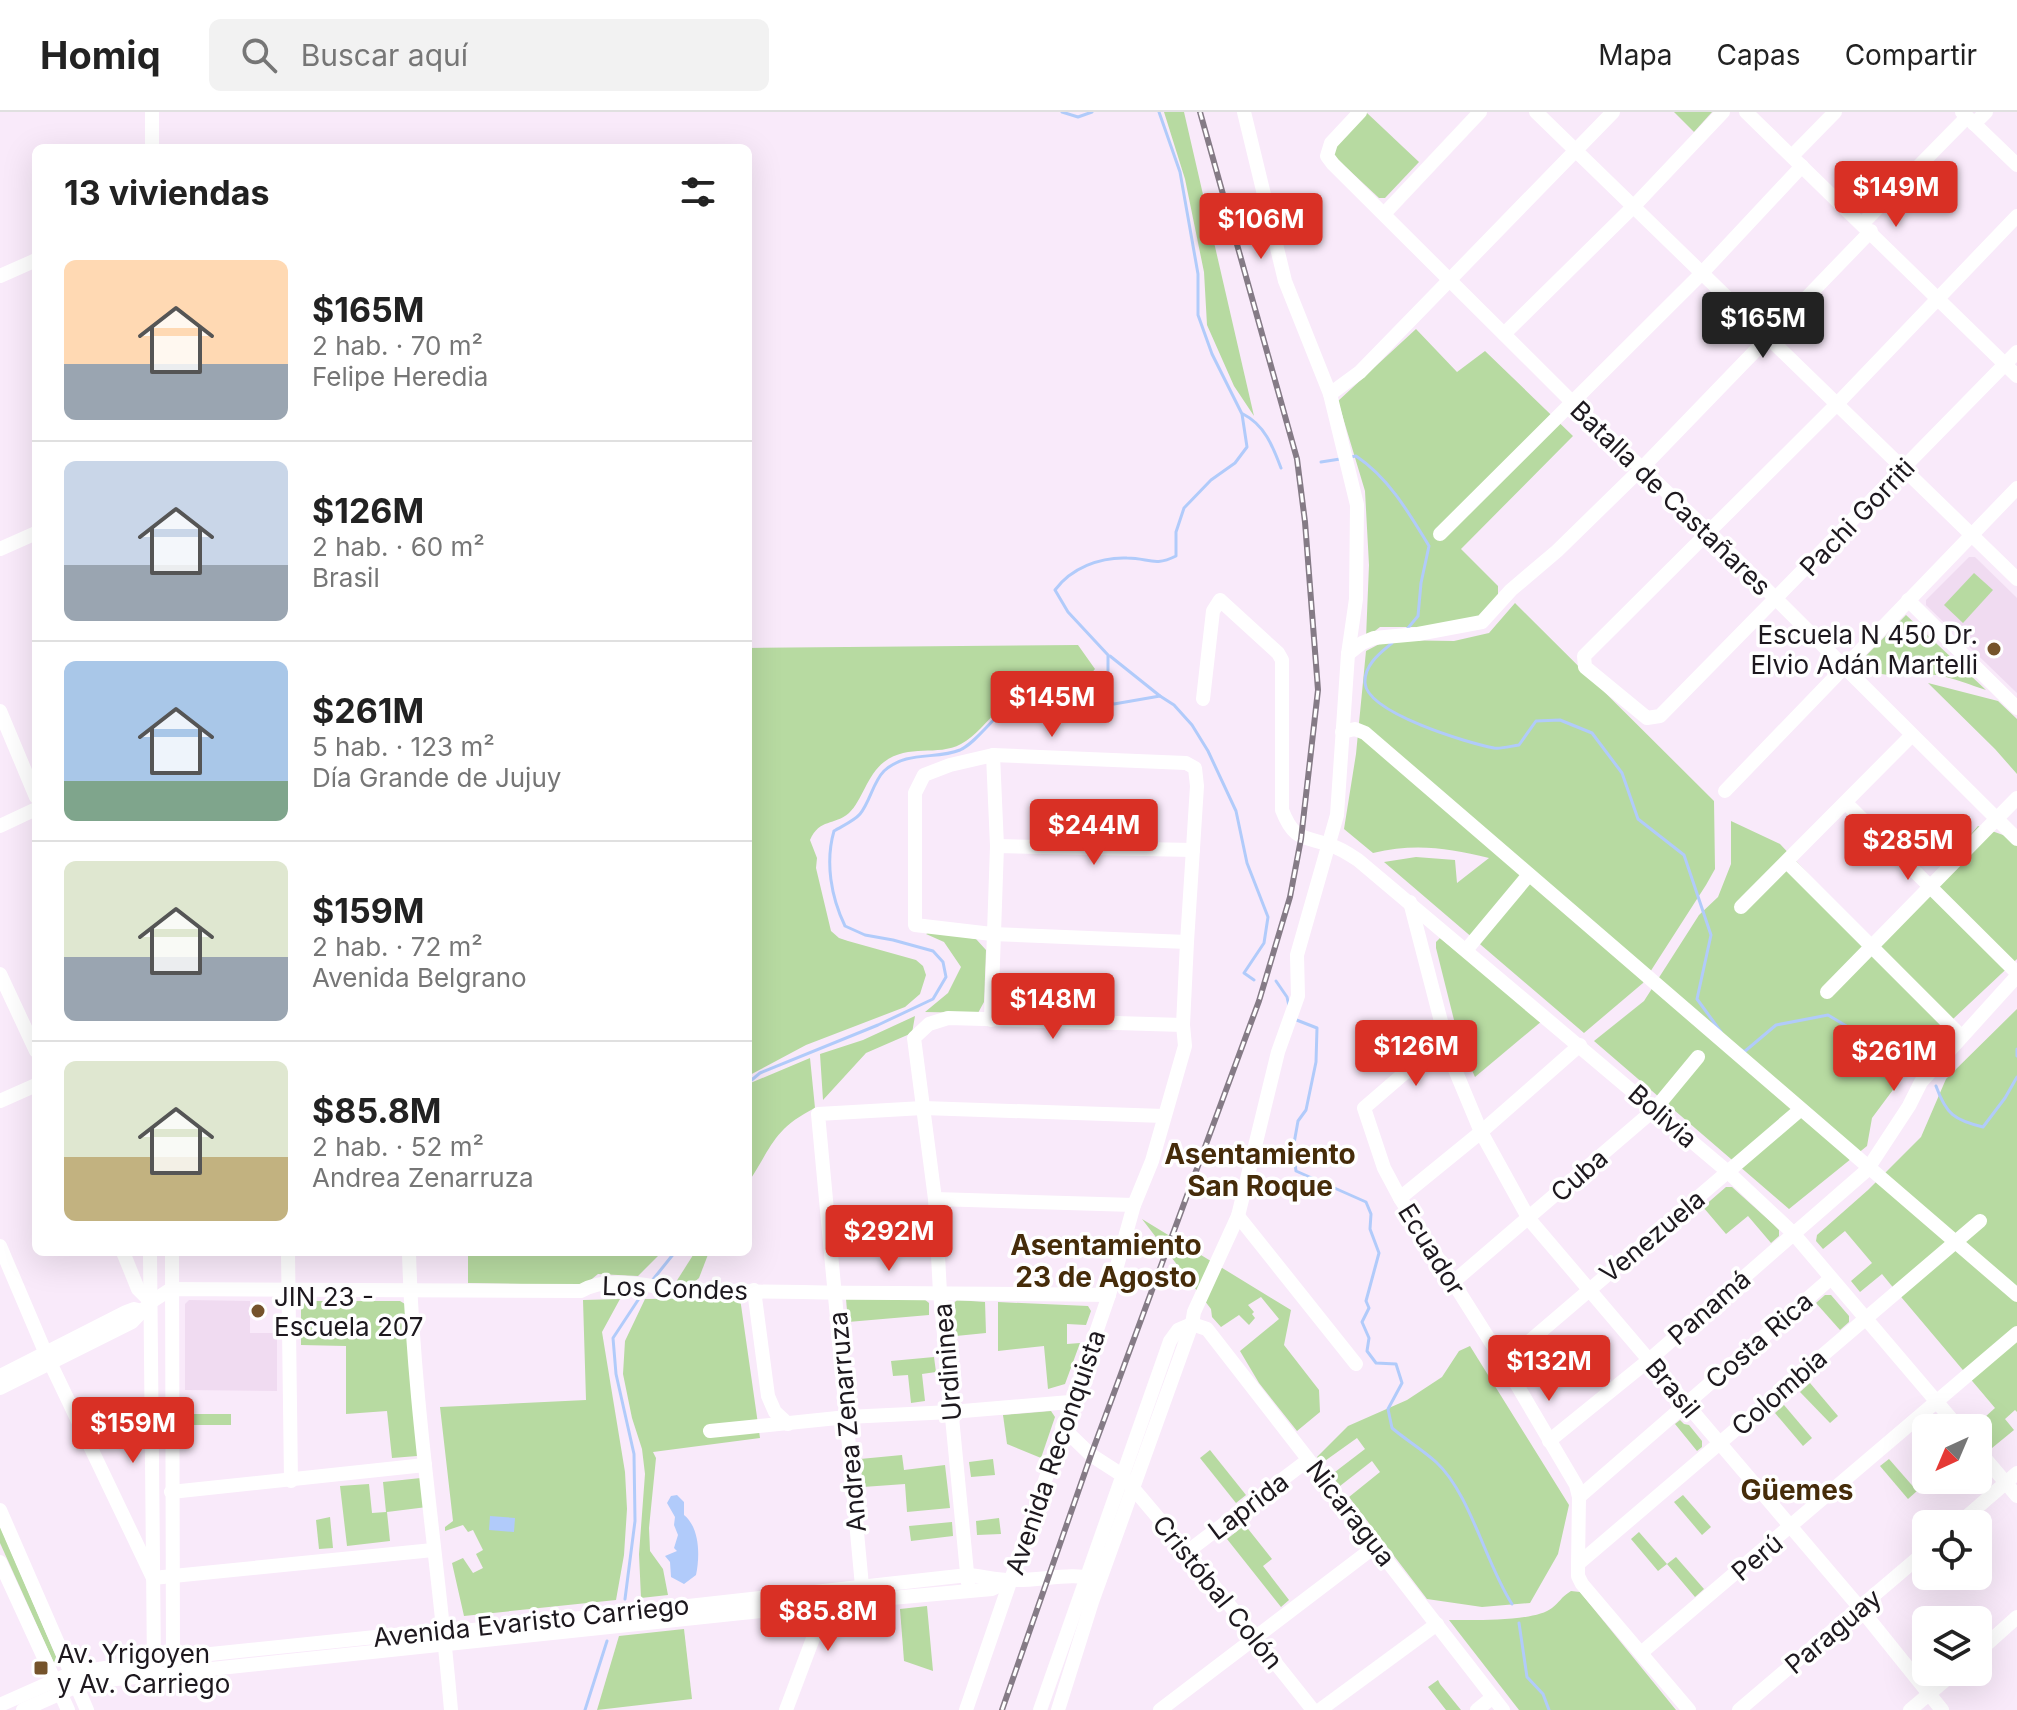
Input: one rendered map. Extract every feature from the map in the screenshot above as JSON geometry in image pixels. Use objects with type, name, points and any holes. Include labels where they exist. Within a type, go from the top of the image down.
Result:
[{"type":"street","points":[[152,112],[152,144]]},
{"type":"street","points":[[1192,1324],[1178,1330],[1170,1341],[1122,1475],[1093,1577],[1060,1709],[1043,1703],[1093,1577],[1134,1488],[1192,1324],[1194,1312],[1238,1216],[1278,1052],[1298,996],[1297,955],[1337,815],[1348,654],[1356,599],[1357,505],[1330,394],[1285,281],[1244,112]]},
{"type":"street","name":"Batalla de Castañares","points":[[1360,112],[1331,143],[1327,156],[1572,402],[1710,533],[2017,839]]},
{"type":"street","points":[[1384,214],[1480,112]]},
{"type":"street","points":[[1536,112],[2017,579]]},
{"type":"street","points":[[1330,394],[1360,372],[1613,112]]},
{"type":"street","points":[[1504,334],[1634,206],[1723,112]]},
{"type":"street","points":[[1746,112],[2017,376]]},
{"type":"street","points":[[1440,534],[1701,274],[1835,112]]},
{"type":"street","points":[[1348,654],[1374,638],[1482,622],[1511,590],[1557,551],[1642,468],[1769,339],[1968,118],[1986,112]]},
{"type":"street","points":[[1968,118],[2017,165]]},
{"type":"street","points":[[1710,533],[2017,216]]},
{"type":"street","points":[[0,276],[32,262]]},
{"type":"street","name":"Pachi Gorriti","points":[[1710,533],[1584,656],[1585,667],[1647,718],[1660,716],[2017,352]]},
{"type":"street","points":[[1725,791],[2017,488]]},
{"type":"street","points":[[0,549],[32,535]]},
{"type":"street","name":"Bolivia","points":[[1203,699],[1213,611],[1220,600],[1282,660],[1282,810],[1286,821],[1301,839],[1328,844],[1358,860],[1728,1172],[1793,1233],[1947,1414]]},
{"type":"street","points":[[1908,600],[2017,708]]},
{"type":"street","points":[[0,711],[32,787]]},
{"type":"street","points":[[1342,732],[1355,729],[1365,733],[2017,1295]]},
{"type":"street","points":[[1741,907],[1912,735]]},
{"type":"street","points":[[1183,1025],[991,1020],[992,934],[997,846],[993,755],[924,775],[915,793],[915,925],[992,934],[1187,942]]},
{"type":"street","name":"Avenida Reconquista","points":[[966,1710],[1109,1295],[1185,1046],[1183,1025],[1193,850],[1195,768],[1186,763],[993,755]]},
{"type":"street","points":[[1827,992],[2017,798]]},
{"type":"street","points":[[1846,803],[2017,975]]},
{"type":"street","points":[[0,826],[32,811]]},
{"type":"street","points":[[997,846],[1193,850]]},
{"type":"street","points":[[1787,862],[1961,1036]]},
{"type":"street","points":[[1467,949],[1527,877]]},
{"type":"street","name":"Brasil","points":[[1410,902],[1444,1039],[1481,1132],[1529,1219],[1860,1608],[1942,1710]]},
{"type":"street","points":[[0,974],[32,1042]]},
{"type":"street","name":"Panamá","points":[[1549,1441],[1649,1360],[1868,1168],[1921,1082],[2017,975]]},
{"type":"street","name":"Urdininea","points":[[969,1591],[940,1293],[935,1199],[914,1038],[929,1024],[948,1018],[991,1020]]},
{"type":"street","name":"Ecuador","points":[[1444,1039],[1364,1108],[1384,1168],[1576,1485],[1579,1497],[1578,1576],[1582,1584],[1689,1710]]},
{"type":"street","points":[[1400,1198],[1580,1045]]},
{"type":"street","name":"Cuba","points":[[1452,1283],[1655,1109],[1698,1057]]},
{"type":"street","points":[[0,1101],[32,1087]]},
{"type":"street","points":[[923,1108],[1164,1116]]},
{"type":"street","name":"Andrea Zenarruza","points":[[862,1586],[818,1114],[923,1108]]},
{"type":"street","name":"Venezuela","points":[[1504,1363],[1800,1110]]},
{"type":"street","points":[[935,1199],[1134,1205]]},
{"type":"street","points":[[1238,1216],[1356,1364]]},
{"type":"street","name":"Colombia","points":[[1578,1564],[1980,1221]]},
{"type":"street","points":[[0,1246],[48,1358],[153,1578]]},
{"type":"street","points":[[125,1256],[147,1306]]},
{"type":"street","points":[[150,1256],[147,1306],[154,1668]]},
{"type":"street","points":[[172,1256],[170,1575],[173,1666]]},
{"type":"street","points":[[288,1256],[291,1481]]},
{"type":"street","points":[[409,1256],[425,1465],[451,1710]]},
{"type":"street","name":"Costa Rica","points":[[1579,1497],[1830,1279]]},
{"type":"street","name":"Los Condes","points":[[171,1289],[581,1291],[607,1282],[685,1290],[1109,1295]]},
{"type":"street","points":[[0,1388],[126,1312],[147,1306],[171,1289]]},
{"type":"street","points":[[754,1290],[768,1396],[775,1412],[788,1424]]},
{"type":"street","name":"Nicaragua","points":[[1192,1324],[1207,1329],[1503,1710]]},
{"type":"street","name":"Perú","points":[[1641,1653],[2017,1333]]},
{"type":"street","points":[[0,1376],[48,1358]]},
{"type":"street","points":[[710,1431],[847,1417],[1070,1402]]},
{"type":"street","name":"Cristóbal Colón","points":[[1062,1427],[1091,1455],[1122,1475],[1134,1488],[1313,1710]]},
{"type":"street","name":"Laprida","points":[[1187,1552],[1308,1460]]},
{"type":"street","points":[[1992,1462],[2011,1478],[2017,1496]]},
{"type":"street","points":[[171,1492],[425,1465]]},
{"type":"street","points":[[1974,1510],[2011,1478]]},
{"type":"street","points":[[0,1510],[87,1710]]},
{"type":"street","points":[[1170,1707],[1377,1545]]},
{"type":"street","points":[[153,1578],[433,1550]]},
{"type":"street","points":[[0,1562],[68,1710]]},
{"type":"street","name":"Paraguay","points":[[1739,1710],[1912,1563]]},
{"type":"street","name":"Avenida Evaristo Carriego","points":[[826,1597],[862,1586],[968,1575],[1011,1580],[1050,1575],[1093,1577]]},
{"type":"street","name":"Avenida Evaristo Carriego","points":[[57,1687],[74,1679],[444,1638],[455,1632],[826,1597],[992,1589],[1011,1580]]},
{"type":"street","points":[[786,1710],[826,1597]]},
{"type":"street","points":[[1992,1639],[2017,1617]]},
{"type":"street","points":[[1320,1710],[1437,1624]]},
{"type":"street","points":[[1910,1710],[1938,1686]]},
{"type":"street","points":[[0,1705],[57,1687]]},
{"type":"street","points":[[23,1710],[57,1687]]},
{"type":"street","points":[[1477,1710],[1493,1697]]},
{"type":"shaded area","name":"Escuela N 450 Dr. Elvio Adán Martelli","points":[[1969,557],[1975,557],[2017,598],[2017,693],[1926,605],[1926,600]]},
{"type":"shaded area","points":[[189,1300],[250,1301],[250,1333],[277,1333],[277,1391],[185,1390],[185,1304]]},
{"type":"green space","points":[[1164,112],[1184,112],[1254,416],[1234,386],[1207,325],[1204,272],[1185,179]]},
{"type":"green space","points":[[1674,112],[1712,112],[1694,132]]},
{"type":"green space","points":[[1367,113],[1419,162],[1385,198],[1379,198],[1333,155],[1333,149]]},
{"type":"green space","points":[[1416,329],[1457,372],[1485,351],[1573,436],[1461,549],[1498,586],[1498,595],[1482,622],[1445,627],[1380,627],[1366,638],[1369,565],[1365,491],[1338,401]]},
{"type":"green space","points":[[1974,573],[1993,590],[1963,623],[1944,605]]},
{"type":"green space","points":[[1515,603],[1714,801],[1715,869],[1643,983],[1584,1033],[1384,862],[1416,857],[1455,860],[1457,883],[1489,858],[1431,848],[1403,848],[1373,853],[1344,829],[1356,754],[1366,651],[1387,640],[1454,641],[1489,633]]},
{"type":"green space","points":[[1906,615],[1986,690],[1937,675],[1876,673],[1858,664]]},
{"type":"green space","points":[[1078,645],[1095,669],[1084,682],[1051,687],[1016,700],[998,711],[966,741],[952,748],[894,756],[878,767],[849,813],[818,828],[810,840],[817,858],[816,868],[831,931],[839,938],[916,960],[923,966],[926,975],[920,994],[905,1007],[806,1045],[752,1074],[752,648]]},
{"type":"green space","points":[[1928,683],[1998,701],[2017,719],[2017,774],[1995,749]]},
{"type":"green space","points":[[1731,821],[1780,844],[1876,946],[1978,826],[2017,840],[2017,959],[1937,1034],[1907,1071],[1872,1118],[1867,1146],[1789,1209],[1594,1041],[1644,1001],[1699,915],[1718,897],[1731,864]]},
{"type":"green space","points":[[931,931],[976,939],[986,950],[984,1002],[978,1013],[925,1012],[948,993],[961,967],[944,942],[926,934]]},
{"type":"green space","points":[[1440,938],[1542,1021],[1475,1077],[1460,1044],[1436,948]]},
{"type":"green space","points":[[2017,1009],[2017,1412],[2015,1410],[2005,1419],[2014,1430],[1992,1448],[1992,1414],[1988,1414],[1995,1408],[1882,1274],[1860,1292],[1851,1281],[1872,1263],[1845,1231],[1823,1249],[1816,1241],[1817,1235],[1921,1137],[1946,1079]]},
{"type":"green space","points":[[915,1016],[912,1033],[866,1053],[823,1100],[820,1054],[863,1040]]},
{"type":"green space","points":[[810,1058],[815,1108],[782,1131],[752,1177],[752,1082]]},
{"type":"green space","points":[[1726,1187],[1732,1187],[1773,1224],[1779,1230],[1779,1236],[1771,1243],[1748,1216],[1726,1234],[1703,1207]]},
{"type":"green space","points":[[1142,1219],[1291,1310],[1284,1345],[1319,1390],[1320,1412],[1297,1431],[1259,1383],[1240,1351],[1279,1319],[1261,1297],[1248,1305],[1255,1318],[1249,1325],[1239,1315],[1221,1327],[1212,1317],[1211,1309]]},
{"type":"green space","points":[[468,1256],[658,1256],[638,1276],[598,1274],[587,1283],[577,1285],[468,1283]]},
{"type":"green space","points":[[692,1256],[707,1256],[699,1278],[692,1284],[676,1282]]},
{"type":"green space","points":[[1825,1295],[1831,1295],[1849,1316],[1849,1322],[1840,1330],[1816,1303]]},
{"type":"green space","points":[[740,1298],[760,1438],[653,1452],[656,1458],[649,1528],[650,1551],[663,1569],[668,1595],[641,1598],[639,1554],[645,1474],[642,1449],[623,1374],[625,1341],[645,1299]]},
{"type":"green space","points":[[620,1299],[602,1332],[625,1472],[627,1509],[624,1555],[616,1600],[464,1616],[452,1563],[463,1558],[473,1573],[483,1568],[476,1554],[483,1550],[473,1530],[468,1532],[463,1525],[445,1531],[445,1527],[453,1521],[440,1407],[586,1400],[583,1300]]},
{"type":"green space","points":[[846,1299],[924,1299],[929,1303],[929,1315],[848,1322]]},
{"type":"green space","points":[[957,1300],[985,1302],[986,1333],[956,1336],[953,1304]]},
{"type":"green space","points":[[305,1301],[400,1301],[405,1304],[420,1452],[417,1456],[392,1458],[387,1411],[346,1414],[346,1346],[301,1345],[301,1305]]},
{"type":"green space","points":[[998,1302],[1088,1306],[1091,1311],[1086,1325],[1067,1324],[1067,1344],[1080,1343],[1065,1384],[1048,1389],[1044,1346],[998,1351]]},
{"type":"green space","points":[[1470,1346],[1569,1505],[1558,1554],[1530,1603],[1482,1607],[1427,1599],[1349,1497],[1380,1472],[1372,1461],[1340,1486],[1331,1475],[1365,1449],[1357,1438],[1322,1463],[1317,1457],[1348,1426],[1407,1400],[1442,1377],[1459,1351]]},
{"type":"green space","points":[[934,1357],[936,1372],[922,1374],[925,1401],[911,1403],[908,1375],[893,1376],[891,1361]]},
{"type":"green space","points":[[1810,1383],[1838,1416],[1830,1423],[1800,1392]]},
{"type":"green space","points":[[1784,1405],[1812,1438],[1803,1446],[1775,1413]]},
{"type":"green space","points":[[1051,1411],[1055,1417],[1041,1458],[1007,1444],[1003,1415]]},
{"type":"green space","points":[[185,1414],[231,1414],[231,1425],[185,1425]]},
{"type":"green space","points":[[1680,1420],[1689,1425],[1702,1441],[1702,1447],[1697,1451],[1675,1424]]},
{"type":"green space","points":[[1210,1450],[1246,1495],[1236,1503],[1200,1458]]},
{"type":"green space","points":[[902,1455],[904,1470],[945,1465],[950,1508],[907,1512],[905,1484],[863,1487],[860,1459]]},
{"type":"green space","points":[[993,1459],[995,1475],[971,1477],[969,1462]]},
{"type":"green space","points":[[1889,1459],[1912,1485],[1914,1494],[1908,1499],[1880,1466]]},
{"type":"green space","points":[[421,1478],[427,1507],[387,1512],[390,1541],[347,1546],[340,1486],[369,1484],[372,1513],[386,1512],[383,1482]]},
{"type":"green space","points":[[1683,1495],[1711,1527],[1702,1535],[1674,1502]]},
{"type":"green space","points":[[330,1517],[333,1548],[319,1549],[316,1520]]},
{"type":"green space","points":[[999,1518],[1001,1534],[977,1535],[976,1521]]},
{"type":"green space","points":[[952,1522],[953,1536],[911,1541],[909,1526]]},
{"type":"green space","points":[[1245,1525],[1272,1559],[1263,1566],[1289,1600],[1281,1607],[1227,1539]]},
{"type":"green space","points":[[0,1526],[58,1661],[54,1663],[0,1543]]},
{"type":"green space","points":[[1639,1532],[1667,1564],[1658,1571],[1631,1539]]},
{"type":"green space","points":[[1676,1557],[1704,1589],[1695,1597],[1667,1564]]},
{"type":"green space","points":[[1571,1591],[1580,1592],[1676,1710],[1519,1710],[1449,1620],[1532,1616],[1552,1608]]},
{"type":"green space","points":[[927,1606],[933,1671],[904,1661],[900,1609]]},
{"type":"green space","points":[[684,1629],[692,1699],[597,1710],[619,1636]]},
{"type":"green space","points":[[1438,1680],[1461,1710],[1446,1710],[1428,1687]]},
{"type":"water","points":[[677,1495],[684,1502],[684,1515],[693,1527],[698,1551],[696,1575],[684,1584],[671,1577],[670,1562],[665,1556],[677,1551],[674,1548],[678,1535],[675,1517],[667,1503],[671,1496]]},
{"type":"water","points":[[490,1516],[515,1518],[514,1532],[489,1530]]},
{"type":"waterway","points":[[1062,112],[1078,117],[1092,112]]},
{"type":"waterway","points":[[752,1080],[760,1073],[933,999],[946,977],[943,962],[933,951],[865,935],[845,926],[831,879],[830,855],[834,831],[860,814],[880,776],[893,764],[960,750],[1016,701],[1088,685],[1108,672],[1108,655],[1068,612],[1055,590],[1078,570],[1107,559],[1157,561],[1176,556],[1176,532],[1184,508],[1211,480],[1235,463],[1247,447],[1242,414],[1212,354],[1198,315],[1198,274],[1180,172],[1159,112]]},
{"type":"waterway","points":[[1243,414],[1263,430],[1281,468]]},
{"type":"waterway","points":[[1351,457],[1356,456],[1368,465],[1388,485],[1429,546],[1418,616],[1408,628]]},
{"type":"waterway","points":[[1321,462],[1340,459]]},
{"type":"waterway","points":[[1392,643],[1370,665],[1365,683],[1370,694],[1382,705],[1420,725],[1497,748],[1519,745],[1536,721],[1560,720],[1592,733],[1622,773],[1638,819],[1684,855],[1711,935],[1697,999],[1721,1032]]},
{"type":"waterway","points":[[1110,656],[1160,696]]},
{"type":"waterway","points":[[1088,688],[1114,704],[1160,696],[1174,705],[1192,725],[1208,751],[1236,811],[1247,863],[1268,917],[1264,943],[1244,973],[1254,980]]},
{"type":"waterway","points":[[1276,981],[1289,1006]]},
{"type":"waterway","points":[[1742,1050],[1744,1052],[1776,1025],[1828,1015],[1916,1068]]},
{"type":"waterway","points":[[1294,1019],[1317,1028],[1316,1062],[1306,1110],[1298,1121],[1293,1149],[1296,1171],[1366,1202],[1371,1214],[1370,1229],[1379,1253],[1366,1301],[1369,1308],[1362,1322],[1369,1338],[1367,1351],[1376,1363],[1396,1364],[1402,1383],[1388,1409],[1392,1428],[1448,1475],[1512,1604]]},
{"type":"waterway","points":[[2017,1049],[2017,1056]]},
{"type":"waterway","points":[[1936,1086],[1952,1114],[1983,1127],[2017,1077]]},
{"type":"waterway","points":[[651,1282],[672,1256]]},
{"type":"waterway","points":[[625,1599],[635,1521],[634,1454],[616,1374],[613,1338],[644,1291]]},
{"type":"waterway","points":[[1519,1623],[1527,1677],[1543,1694],[1549,1710]]},
{"type":"waterway","points":[[585,1710],[607,1641]]},
{"type":"railway","points":[[1002,1710],[1091,1455],[1259,1001],[1290,897],[1301,839],[1318,690],[1297,459],[1200,112]]},
{"type":"place","name":"Escuela N 450 Dr. Elvio Adán Martelli","points":[[1994,649]]},
{"type":"place","name":"JIN 23 - Escuela 207","points":[[258,1311]]},
{"type":"place","name":"Av. Yrigoyen y Av. Carriego","points":[[41,1668]]},
{"type":"district","name":"Asentamiento San Roque","points":[[1260,1170]]},
{"type":"district","name":"Asentamiento 23 de Agosto","points":[[1106,1261]]},
{"type":"district","name":"Güemes","points":[[1797,1490]]}]
